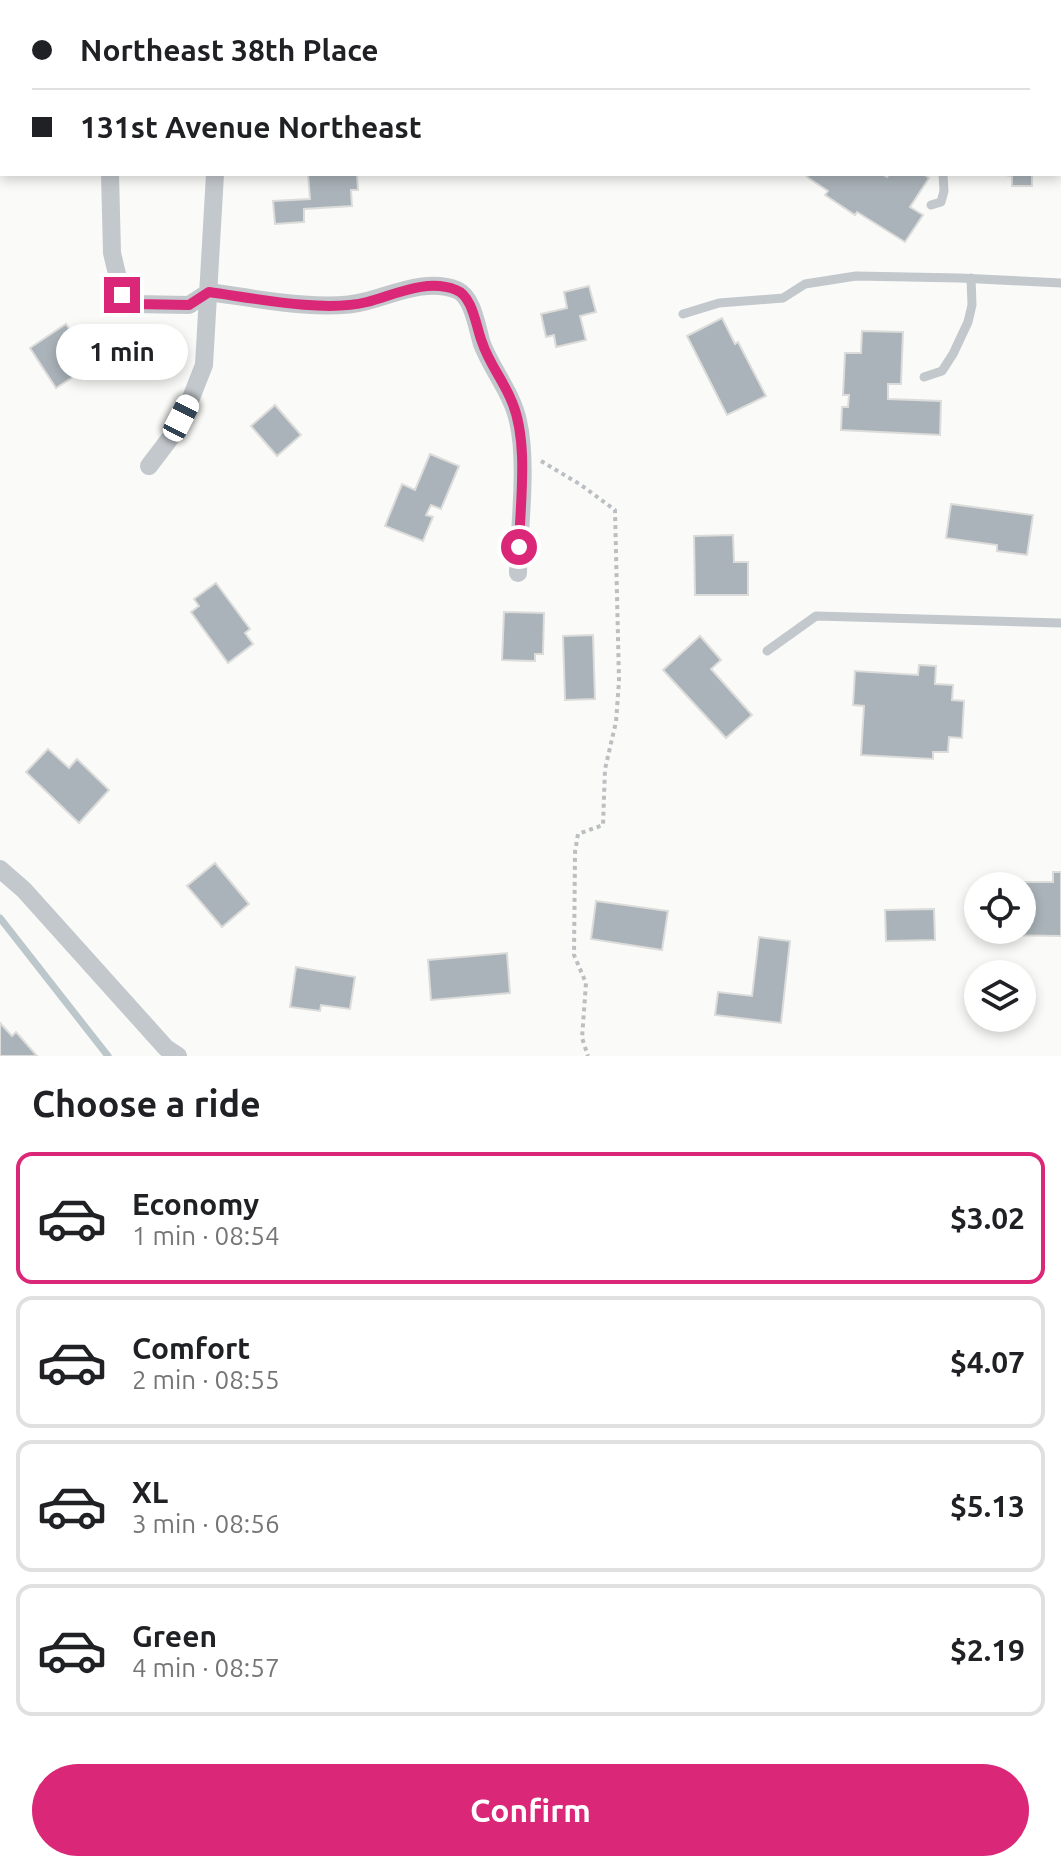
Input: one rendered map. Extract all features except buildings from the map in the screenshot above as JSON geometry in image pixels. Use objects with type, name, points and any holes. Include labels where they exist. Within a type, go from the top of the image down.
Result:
[{"type":"street","points":[[110,176],[112,253],[122,295],[135,304],[189,305],[209,292],[307,305],[363,303],[411,288],[457,290],[464,294],[487,357],[512,401],[519,422],[518,573]]},
{"type":"street","points":[[149,466],[171,437],[204,365],[215,176]]},
{"type":"street","points":[[0,869],[24,890],[166,1048],[178,1056]]},
{"type":"lane","points":[[931,205],[941,202],[943,176]]},
{"type":"lane","points":[[683,314],[719,303],[783,298],[805,284],[856,276],[1061,283]]},
{"type":"lane","points":[[924,377],[942,371],[958,343],[972,305],[971,278]]},
{"type":"lane","points":[[767,651],[816,616],[1061,623]]},
{"type":"path","points":[[520,446],[615,510],[619,623],[616,722],[605,769],[603,825],[578,834],[575,852],[574,955],[586,983],[582,1038],[588,1056]]},
{"type":"waterway","points":[[0,918],[108,1056]]},
{"type":"route","points":[[122,295],[135,304],[189,305],[209,292],[307,305],[363,303],[411,288],[449,288],[464,294],[487,357],[512,401],[519,422],[519,547]]}]
